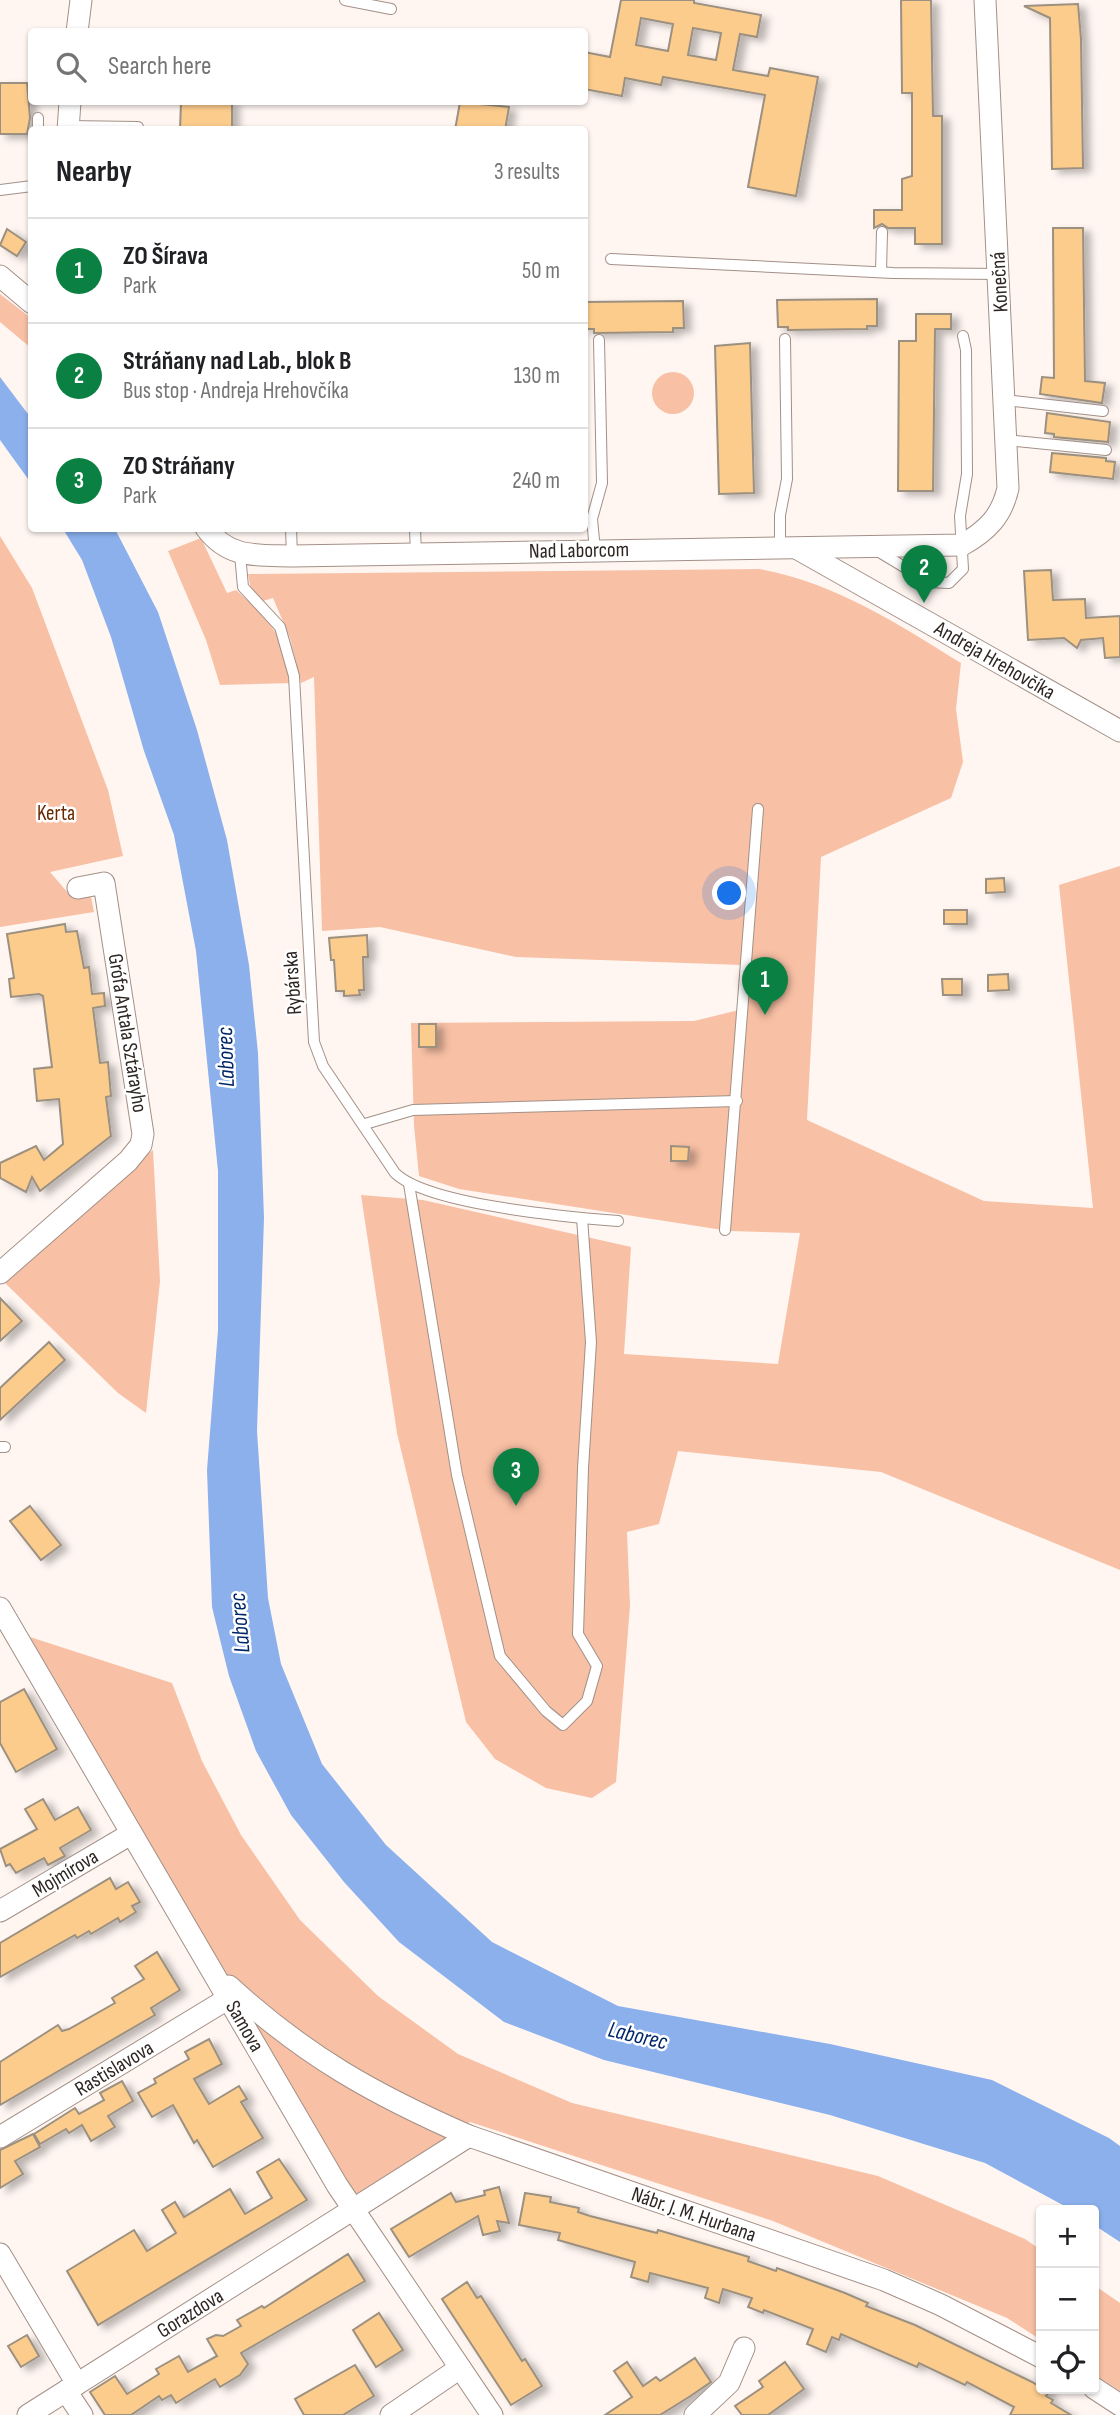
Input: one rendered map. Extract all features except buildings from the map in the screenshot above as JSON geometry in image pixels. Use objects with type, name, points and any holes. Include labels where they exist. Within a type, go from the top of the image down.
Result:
[{"type":"street","points":[[78,28],[81,0]]},
{"type":"street","name":"Konečná","points":[[962,545],[984,533],[1004,506],[1008,488],[985,0]]},
{"type":"street","points":[[68,126],[70,105]]},
{"type":"street","points":[[0,276],[28,300]]},
{"type":"street","points":[[210,532],[225,548],[240,554]]},
{"type":"street","name":"Nad Laborcom","points":[[240,554],[416,555],[962,545]]},
{"type":"street","name":"Andreja Hrehovčíka","points":[[788,548],[1120,731]]},
{"type":"street","name":"Grófa Antala Sztárayho","points":[[0,1273],[128,1161],[141,1145],[143,1134],[104,883],[78,888]]},
{"type":"street","name":"Samova","points":[[0,1608],[6,1632],[229,1998],[353,2211],[492,2415]]},
{"type":"street","name":"Mojmírova","points":[[0,1911],[129,1835]]},
{"type":"street","name":"Nábr. J. M. Hurbana","points":[[212,1970],[298,2045],[354,2080],[469,2136],[884,2280],[941,2305],[1036,2354]]},
{"type":"street","name":"Rastislavova","points":[[0,2137],[229,1998]]},
{"type":"street","points":[[353,2211],[469,2136]]},
{"type":"street","name":"Gorazdova","points":[[28,2415],[353,2211]]},
{"type":"street","points":[[0,2254],[72,2387],[82,2415]]},
{"type":"street","points":[[695,2415],[729,2383],[744,2348]]},
{"type":"street","points":[[391,2415],[460,2368]]},
{"type":"street","points":[[1099,2391],[1120,2405]]},
{"type":"lane","points":[[345,0],[391,9]]},
{"type":"lane","points":[[0,190],[28,186]]},
{"type":"lane","points":[[881,272],[882,232]]},
{"type":"lane","points":[[611,259],[881,272],[1000,274]]},
{"type":"lane","points":[[870,547],[929,582],[940,584],[955,580],[963,569],[960,516],[967,474],[966,349],[963,336]]},
{"type":"lane","points":[[785,339],[787,479],[780,515],[788,548]]},
{"type":"lane","points":[[595,550],[592,519],[602,483],[599,340]]},
{"type":"lane","points":[[1004,400],[1103,411]]},
{"type":"lane","points":[[1005,440],[1106,450]]},
{"type":"lane","points":[[291,532],[292,556]]},
{"type":"lane","points":[[415,532],[416,555]]},
{"type":"lane","name":"Rybárska","points":[[240,554],[243,587],[280,627],[294,676],[314,1042],[323,1066],[395,1173],[409,1184]]},
{"type":"lane","points":[[725,1230],[758,809]]},
{"type":"lane","points":[[365,1125],[413,1110],[737,1101]]},
{"type":"lane","points":[[582,1218],[591,1342],[583,1468],[578,1633],[597,1666],[587,1701],[563,1725],[546,1711],[500,1656],[457,1475],[409,1184],[495,1206],[618,1221]]},
{"type":"green space","points":[[0,294],[28,316],[28,345],[0,322]]},
{"type":"green space","points":[[673,372],[688,378],[694,393],[688,408],[673,414],[658,408],[652,393],[658,378]]},
{"type":"green space","name":"Kerta","points":[[0,536],[32,588],[108,790],[123,856],[50,872],[68,893],[91,897],[94,912],[0,927]]},
{"type":"green space","points":[[201,538],[227,593],[236,590],[274,630],[284,652],[292,683],[220,685],[206,640],[168,551]]},
{"type":"green space","points":[[760,569],[788,575],[840,594],[889,619],[961,663],[956,709],[963,762],[951,798],[821,857],[807,1120],[984,1201],[1093,1208],[1059,885],[1120,866],[1120,1570],[881,1472],[678,1451],[659,1524],[627,1532],[630,1606],[616,1782],[592,1798],[546,1788],[495,1759],[466,1722],[397,1433],[361,1195],[423,1200],[631,1247],[624,1354],[778,1364],[800,1233],[729,1231],[459,1189],[419,1176],[414,1126],[411,1023],[694,1021],[739,1010],[742,965],[516,957],[380,927],[322,931],[314,677],[301,683],[290,638],[273,598],[263,601],[251,590],[248,574]]},
{"type":"green space","points":[[153,1150],[160,1281],[146,1413],[118,1393],[2,1280]]},
{"type":"green space","points":[[30,1637],[172,1683],[202,1761],[241,1835],[300,1920],[378,1996],[458,2054],[572,2103],[878,2176],[1025,2239],[1036,2247],[1036,2337],[1007,2318],[773,2221],[470,2122],[356,2195],[200,1934]]},
{"type":"green space","points":[[1099,2288],[1120,2303],[1120,2391],[1099,2377]]},
{"type":"water","points":[[0,377],[28,414],[28,479],[0,440]]},
{"type":"water","name":"Laborec","points":[[65,532],[117,532],[158,612],[197,730],[227,840],[249,965],[258,1053],[264,1218],[257,1431],[268,1598],[281,1664],[322,1764],[386,1845],[492,1942],[618,2006],[830,2044],[992,2080],[1109,2138],[1120,2146],[1120,2242],[1099,2228],[1099,2205],[1063,2205],[985,2163],[830,2115],[604,2060],[504,2022],[399,1942],[344,1882],[291,1815],[256,1751],[229,1676],[212,1607],[207,1470],[218,1330],[218,1171],[196,951],[174,835],[144,751],[111,637],[82,560]]},
{"type":"place","name":"Stráňany nad Lab., blok B","points":[[924,603]]},
{"type":"place","name":"ZO Šírava","points":[[765,1015]]},
{"type":"place","name":"ZO Stráňany","points":[[516,1506]]}]
